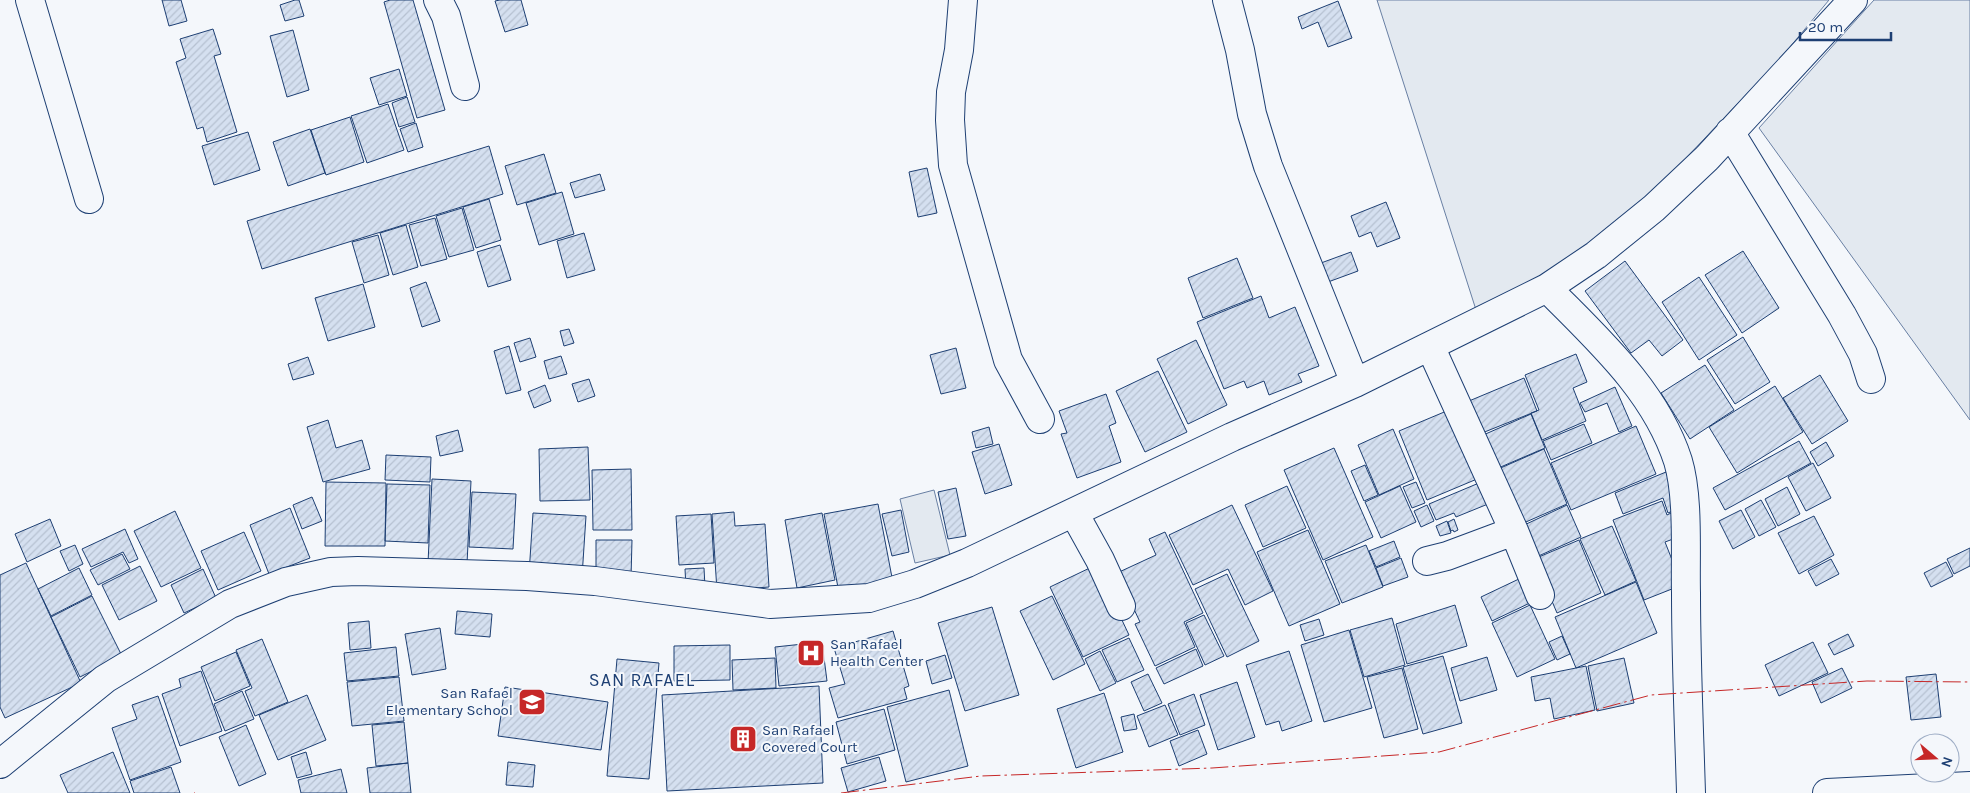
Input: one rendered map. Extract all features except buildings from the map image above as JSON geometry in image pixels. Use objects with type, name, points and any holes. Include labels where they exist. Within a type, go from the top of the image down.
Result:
[{"type":"main road","points":[[30,0],[89,199]]},
{"type":"main road","points":[[438,0],[446,16],[464,86]]},
{"type":"main road","points":[[963,0],[959,50],[951,92],[950,120],[953,165],[1008,360],[1040,419]]},
{"type":"main road","points":[[1227,0],[1240,50],[1252,114],[1268,166],[1355,383]]},
{"type":"main road","points":[[0,764],[105,679],[230,604],[286,582],[331,572],[455,573],[595,581],[770,604],[869,598],[915,584],[950,570],[1232,437],[1355,383],[1547,288],[1596,254],[1654,208],[1707,158],[1853,0]]},
{"type":"main road","points":[[1730,132],[1842,315],[1863,354],[1871,379]]},
{"type":"main road","points":[[1547,288],[1636,382],[1665,431],[1678,462],[1684,492],[1686,671],[1691,793]]},
{"type":"main road","points":[[1430,346],[1514,531],[1540,595]]},
{"type":"main road","points":[[1074,513],[1100,560],[1121,606]]},
{"type":"main road","points":[[1427,561],[1447,556],[1514,531]]},
{"type":"main road","points":[[1827,793],[1970,786]]},
{"type":"shaded area","points":[[1377,0],[1829,0],[1780,59],[1648,198],[1573,261],[1477,313]]},
{"type":"shaded area","points":[[1874,0],[1970,0],[1970,420],[1759,128]]},
{"type":"shaded area","points":[[934,490],[950,555],[915,563],[900,499]]},
{"type":"power","points":[[841,793],[981,776],[1212,768],[1439,752],[1651,695],[1867,681],[1970,682]]},
{"type":"place","name":"San Rafael Health Center","points":[[811,653]]},
{"type":"place","name":"San Rafael Elementary School","points":[[532,702]]},
{"type":"place","name":"San Rafael Covered Court","points":[[743,739]]},
{"type":"district","name":"SAN RAFAEL","points":[[642,680]]}]
